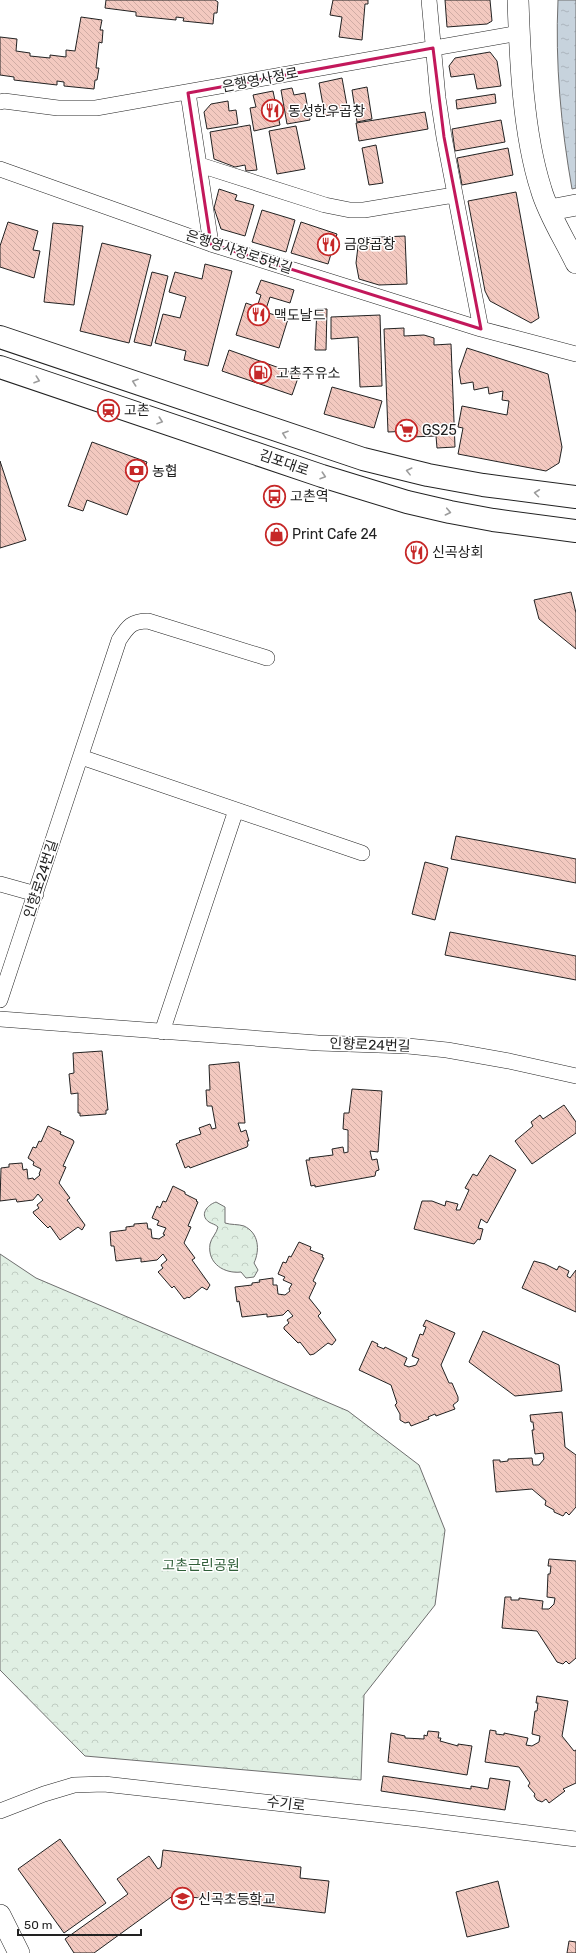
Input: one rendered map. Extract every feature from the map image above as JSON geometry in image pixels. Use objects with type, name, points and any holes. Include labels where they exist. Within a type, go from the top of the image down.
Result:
[{"type":"main road","name":"김포대로","points":[[0,337],[363,459],[428,475],[483,486],[576,497]]},
{"type":"main road","name":"김포대로","points":[[0,367],[322,476],[407,502],[478,517],[576,531]]},
{"type":"street","points":[[429,0],[438,98],[454,195],[481,329]]},
{"type":"street","points":[[518,0],[519,33],[534,162],[541,191],[576,263]]},
{"type":"street","name":"은행영사정로","points":[[0,102],[4,101],[58,108],[84,109],[188,93],[519,33]]},
{"type":"street","points":[[188,93],[211,244]]},
{"type":"street","points":[[200,165],[325,205],[350,210],[364,210],[454,195]]},
{"type":"street","name":"은행영사정로5번길","points":[[0,169],[211,244],[481,329],[576,354]]},
{"type":"street","points":[[550,210],[576,205]]},
{"type":"street","name":"인향로24번길","points":[[0,1000],[119,640],[127,628],[137,621],[148,621],[266,658]]},
{"type":"street","points":[[81,757],[362,853]]},
{"type":"street","points":[[162,1032],[236,810]]},
{"type":"street","points":[[0,884],[36,894]]},
{"type":"street","name":"인향로24번길","points":[[0,1020],[318,1043],[408,1046],[447,1050],[509,1061],[576,1076]]},
{"type":"street","name":"수기로","points":[[0,1811],[44,1794],[74,1785],[104,1784],[576,1839]]},
{"type":"street","points":[[0,1915],[19,1953]]},
{"type":"highlighted area","points":[[433,48],[444,137],[481,329],[211,244],[188,93]]},
{"type":"green space","points":[[216,1202],[225,1207],[225,1223],[244,1226],[253,1233],[257,1242],[257,1253],[254,1263],[258,1270],[254,1277],[246,1278],[241,1272],[223,1269],[214,1262],[211,1257],[210,1244],[218,1227],[206,1219],[204,1213],[210,1205]]},
{"type":"green space","name":"고촌근린공원","points":[[0,1254],[36,1278],[348,1411],[419,1465],[445,1530],[435,1605],[364,1695],[361,1780],[85,1756],[0,1670]]},
{"type":"water","points":[[558,0],[576,0],[576,188],[572,189],[562,119],[558,71]]},
{"type":"building","points":[[106,0],[215,0],[218,2],[217,13],[214,13],[213,24],[183,21],[184,18],[176,17],[176,20],[136,16],[136,12],[105,8]]},
{"type":"building","points":[[333,0],[368,0],[368,4],[365,4],[362,40],[339,37],[342,17],[330,15]]},
{"type":"building","points":[[445,0],[490,0],[492,21],[487,24],[447,27]]},
{"type":"building","points":[[81,17],[102,20],[100,30],[103,30],[102,43],[99,42],[96,68],[99,68],[94,89],[64,86],[64,82],[57,81],[57,85],[14,80],[14,77],[0,75],[0,37],[17,39],[16,51],[30,53],[30,56],[50,58],[50,55],[66,57],[66,50],[75,51]]},
{"type":"building","points":[[490,52],[497,61],[501,86],[477,89],[474,74],[451,77],[449,66],[455,58]]},
{"type":"building","points":[[342,78],[348,111],[325,116],[319,83]]},
{"type":"building","points":[[367,87],[372,119],[357,122],[352,90]]},
{"type":"building","points":[[292,88],[294,95],[305,93],[310,120],[287,124],[281,90]]},
{"type":"building","points":[[273,91],[280,125],[254,131],[250,108],[256,107],[253,95]]},
{"type":"building","points":[[495,94],[496,103],[457,109],[456,100]]},
{"type":"building","points":[[228,101],[229,111],[236,110],[238,124],[207,129],[204,112],[211,104]]},
{"type":"building","points":[[425,112],[428,129],[359,141],[356,123]]},
{"type":"building","points":[[501,120],[505,142],[455,151],[452,129]]},
{"type":"building","points":[[250,125],[257,170],[246,171],[245,165],[235,167],[214,159],[210,132]]},
{"type":"building","points":[[296,126],[305,169],[277,174],[269,131]]},
{"type":"building","points":[[376,145],[383,183],[369,185],[362,148]]},
{"type":"building","points":[[508,148],[513,175],[462,185],[457,158]]},
{"type":"building","points":[[219,189],[237,195],[235,200],[254,205],[245,236],[221,229],[214,208]]},
{"type":"building","points":[[516,192],[539,318],[531,323],[490,301],[485,291],[468,201]]},
{"type":"building","points":[[262,210],[295,220],[286,252],[252,242]]},
{"type":"building","points":[[8,222],[38,231],[33,250],[40,251],[34,278],[0,267],[0,246]]},
{"type":"building","points":[[301,222],[337,234],[328,264],[291,253]]},
{"type":"building","points":[[53,223],[83,226],[74,305],[44,302]]},
{"type":"building","points":[[405,236],[407,284],[379,285],[359,279],[356,263],[359,238]]},
{"type":"building","points":[[102,243],[151,255],[129,343],[80,331]]},
{"type":"building","points":[[205,264],[232,271],[208,366],[184,360],[186,351],[155,343],[163,314],[180,318],[186,297],[169,292],[175,272],[202,279]]},
{"type":"building","points":[[152,272],[168,276],[151,346],[134,342]]},
{"type":"building","name":"맥도날드","points":[[261,280],[294,290],[290,303],[270,297],[265,312],[288,319],[279,348],[236,335],[246,303],[257,307],[261,295],[256,293]]},
{"type":"building","points":[[317,309],[327,309],[326,350],[315,350]]},
{"type":"building","points":[[380,315],[382,386],[360,387],[358,337],[331,339],[331,317]]},
{"type":"building","points":[[404,328],[404,336],[424,335],[434,338],[434,345],[451,344],[455,447],[437,448],[436,436],[411,437],[411,431],[388,432],[384,329]]},
{"type":"building","points":[[467,348],[548,374],[562,447],[559,463],[546,471],[458,454],[463,428],[458,427],[462,406],[507,415],[509,401],[502,400],[503,391],[489,394],[488,387],[474,390],[473,382],[461,384],[459,371]]},
{"type":"building","name":"고촌주유소","points":[[229,350],[299,375],[292,395],[222,371]]},
{"type":"building","points":[[332,387],[382,401],[374,428],[324,414]]},
{"type":"building","points":[[92,442],[147,462],[127,515],[87,500],[83,511],[68,506]]},
{"type":"building","points":[[0,461],[26,540],[0,548]]},
{"type":"building","points":[[571,592],[576,613],[576,649],[539,619],[534,600]]},
{"type":"building","points":[[456,836],[576,859],[576,883],[451,859]]},
{"type":"building","points":[[425,862],[448,868],[435,920],[412,914]]},
{"type":"building","points":[[450,932],[576,956],[576,980],[445,955]]},
{"type":"building","points":[[102,1051],[108,1110],[106,1110],[106,1114],[80,1116],[80,1113],[78,1113],[78,1093],[71,1094],[69,1074],[74,1073],[73,1053]]},
{"type":"building","points":[[239,1062],[245,1123],[238,1123],[241,1132],[246,1130],[249,1141],[247,1141],[247,1147],[190,1168],[189,1166],[185,1168],[176,1144],[180,1142],[179,1141],[201,1134],[199,1128],[210,1124],[212,1129],[216,1128],[212,1106],[207,1106],[206,1090],[210,1090],[209,1065]]},
{"type":"building","points":[[352,1089],[382,1091],[378,1152],[370,1151],[372,1160],[377,1159],[379,1170],[376,1171],[375,1176],[315,1187],[315,1185],[311,1186],[306,1160],[310,1160],[309,1158],[333,1155],[332,1149],[343,1147],[344,1153],[348,1152],[348,1130],[343,1129],[344,1113],[349,1113]]},
{"type":"building","points":[[564,1105],[576,1122],[576,1133],[532,1164],[515,1141],[533,1126],[531,1122],[540,1115],[543,1119]]},
{"type":"building","points":[[48,1126],[61,1132],[60,1134],[73,1140],[74,1142],[63,1166],[66,1167],[59,1183],[70,1198],[67,1200],[85,1225],[82,1230],[78,1227],[60,1240],[50,1226],[48,1228],[33,1212],[39,1208],[37,1205],[43,1200],[38,1194],[33,1200],[17,1202],[16,1199],[0,1201],[1,1168],[9,1167],[9,1164],[22,1163],[23,1170],[27,1169],[28,1179],[33,1178],[34,1180],[40,1175],[41,1169],[33,1165],[34,1162],[28,1158],[33,1147],[36,1148],[39,1141],[41,1142]]},
{"type":"building","points":[[490,1155],[516,1170],[487,1223],[481,1219],[478,1228],[483,1229],[480,1240],[478,1239],[474,1244],[414,1229],[422,1201],[432,1201],[445,1206],[446,1201],[458,1204],[456,1210],[460,1210],[469,1190],[465,1188],[473,1174],[477,1176]]},
{"type":"building","points":[[173,1186],[185,1192],[185,1194],[198,1202],[188,1226],[191,1227],[184,1243],[195,1258],[192,1260],[210,1285],[207,1290],[202,1287],[189,1298],[184,1299],[174,1286],[172,1288],[158,1272],[163,1268],[161,1265],[167,1260],[163,1254],[157,1260],[141,1262],[141,1258],[116,1261],[114,1246],[111,1246],[110,1232],[126,1230],[126,1227],[134,1226],[134,1224],[147,1223],[148,1229],[151,1229],[152,1238],[159,1239],[165,1235],[163,1234],[166,1228],[157,1225],[159,1221],[152,1218],[157,1206],[160,1208],[163,1201],[166,1202]]},
{"type":"building","points":[[299,1242],[311,1247],[310,1250],[323,1255],[322,1257],[324,1258],[313,1281],[316,1283],[309,1298],[321,1313],[318,1316],[336,1340],[332,1345],[328,1343],[314,1354],[310,1355],[300,1342],[298,1343],[284,1329],[284,1327],[289,1323],[287,1320],[293,1316],[288,1310],[283,1315],[267,1317],[267,1314],[242,1317],[239,1301],[237,1302],[235,1287],[252,1285],[252,1283],[260,1282],[259,1280],[273,1278],[273,1285],[277,1285],[278,1294],[285,1295],[290,1291],[289,1289],[292,1284],[283,1280],[285,1277],[278,1274],[283,1262],[286,1263],[289,1256],[291,1257]]},
{"type":"building","points":[[534,1261],[545,1264],[557,1270],[559,1266],[569,1271],[567,1276],[570,1278],[576,1270],[576,1312],[522,1288]]},
{"type":"building","points":[[426,1320],[455,1333],[441,1365],[449,1383],[452,1383],[458,1397],[458,1401],[453,1405],[455,1409],[436,1416],[435,1414],[428,1417],[429,1419],[411,1426],[409,1422],[405,1423],[400,1420],[400,1414],[395,1405],[397,1403],[391,1385],[359,1370],[372,1341],[378,1344],[377,1346],[384,1349],[385,1347],[407,1358],[404,1365],[409,1367],[416,1365],[419,1359],[412,1356],[420,1334],[423,1335],[426,1327],[423,1326]]},
{"type":"building","points":[[483,1331],[559,1365],[562,1391],[515,1396],[469,1362]]},
{"type":"building","points":[[562,1412],[565,1447],[576,1455],[576,1507],[569,1515],[566,1512],[563,1516],[554,1512],[554,1510],[545,1505],[546,1501],[532,1489],[496,1492],[493,1460],[500,1460],[500,1462],[508,1461],[508,1459],[532,1458],[533,1465],[539,1465],[544,1459],[543,1453],[535,1454],[532,1430],[534,1430],[533,1422],[531,1422],[530,1415]]},
{"type":"building","points":[[549,1559],[576,1561],[576,1658],[569,1664],[566,1661],[563,1664],[557,1662],[537,1631],[502,1628],[505,1597],[511,1597],[511,1600],[519,1600],[519,1598],[543,1601],[542,1609],[549,1609],[554,1604],[555,1598],[547,1597],[548,1574],[550,1574],[551,1566],[548,1566]]},
{"type":"building","points":[[537,1696],[568,1701],[562,1736],[574,1751],[576,1750],[576,1783],[563,1789],[565,1791],[549,1803],[546,1799],[542,1802],[537,1800],[534,1796],[535,1794],[528,1786],[530,1783],[519,1767],[485,1762],[490,1730],[496,1731],[496,1734],[504,1735],[504,1733],[528,1738],[526,1745],[532,1746],[539,1742],[540,1736],[532,1734],[535,1711],[537,1711]]},
{"type":"building","points":[[428,1731],[439,1732],[438,1738],[441,1738],[440,1741],[458,1746],[458,1744],[472,1746],[467,1775],[388,1762],[391,1733],[405,1736],[405,1738],[424,1739],[424,1735],[427,1736]]},
{"type":"building","points":[[383,1776],[471,1789],[471,1786],[488,1789],[490,1778],[510,1781],[505,1810],[381,1791]]},
{"type":"building","points":[[60,1839],[106,1903],[64,1933],[18,1869]]},
{"type":"building","points":[[163,1850],[301,1867],[300,1878],[329,1881],[325,1913],[174,1895],[94,1953],[74,1953],[65,1939],[128,1894],[117,1879],[149,1856],[158,1869],[161,1867]]},
{"type":"building","points":[[498,1881],[509,1927],[467,1937],[456,1892]]},
{"type":"building","points":[[569,1941],[576,1942],[576,1953],[567,1953]]},
{"type":"place","name":"동성한우곱창","points":[[272,111]]},
{"type":"place","name":"금양곱창","points":[[328,244]]},
{"type":"place","name":"맥도날드","points":[[259,315]]},
{"type":"place","name":"고촌주유소","points":[[261,373]]},
{"type":"place","name":"고촌","points":[[108,410]]},
{"type":"place","name":"GS25","points":[[407,430]]},
{"type":"place","name":"농협","points":[[137,471]]},
{"type":"place","name":"고촌역","points":[[275,496]]},
{"type":"place","name":"Print Cafe 24","points":[[276,534]]},
{"type":"place","name":"신곡상회","points":[[416,552]]},
{"type":"place","name":"신곡초등학교","points":[[183,1899]]}]
